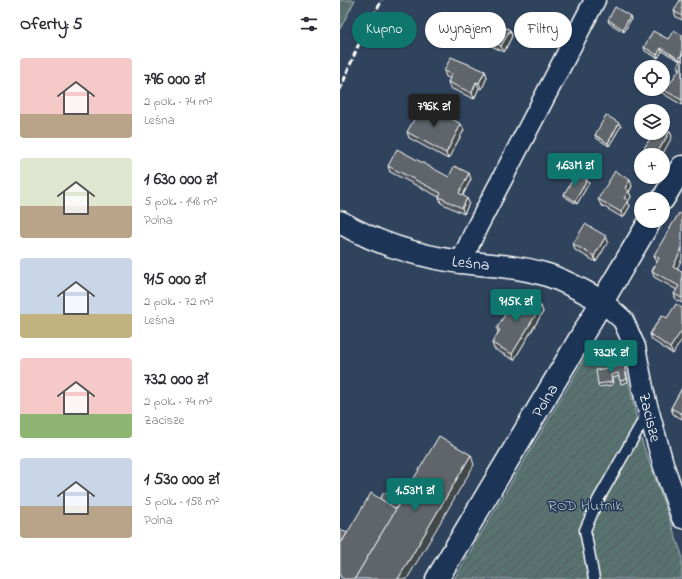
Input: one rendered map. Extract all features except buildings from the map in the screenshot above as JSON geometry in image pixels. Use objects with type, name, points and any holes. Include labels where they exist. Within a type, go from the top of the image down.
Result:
[{"type":"street","points":[[461,262],[477,227],[596,0]]},
{"type":"street","points":[[667,192],[682,167]]},
{"type":"street","name":"Leśna","points":[[340,222],[380,241],[416,255],[461,262],[510,266],[545,274],[602,301]]},
{"type":"street","name":"Polna","points":[[437,579],[646,228]]},
{"type":"street","name":"Zacisze","points":[[602,301],[623,320],[636,347],[649,412],[664,467],[682,518]]},
{"type":"lane","points":[[594,579],[585,530],[598,500],[649,412]]},
{"type":"green space","points":[[340,0],[355,0],[340,29]]},
{"type":"green space","name":"ROD Hutnik","points":[[598,346],[612,347],[623,354],[640,436],[682,555],[682,579],[454,579],[588,353]]},
{"type":"railway","points":[[340,90],[357,48],[382,0]]}]
